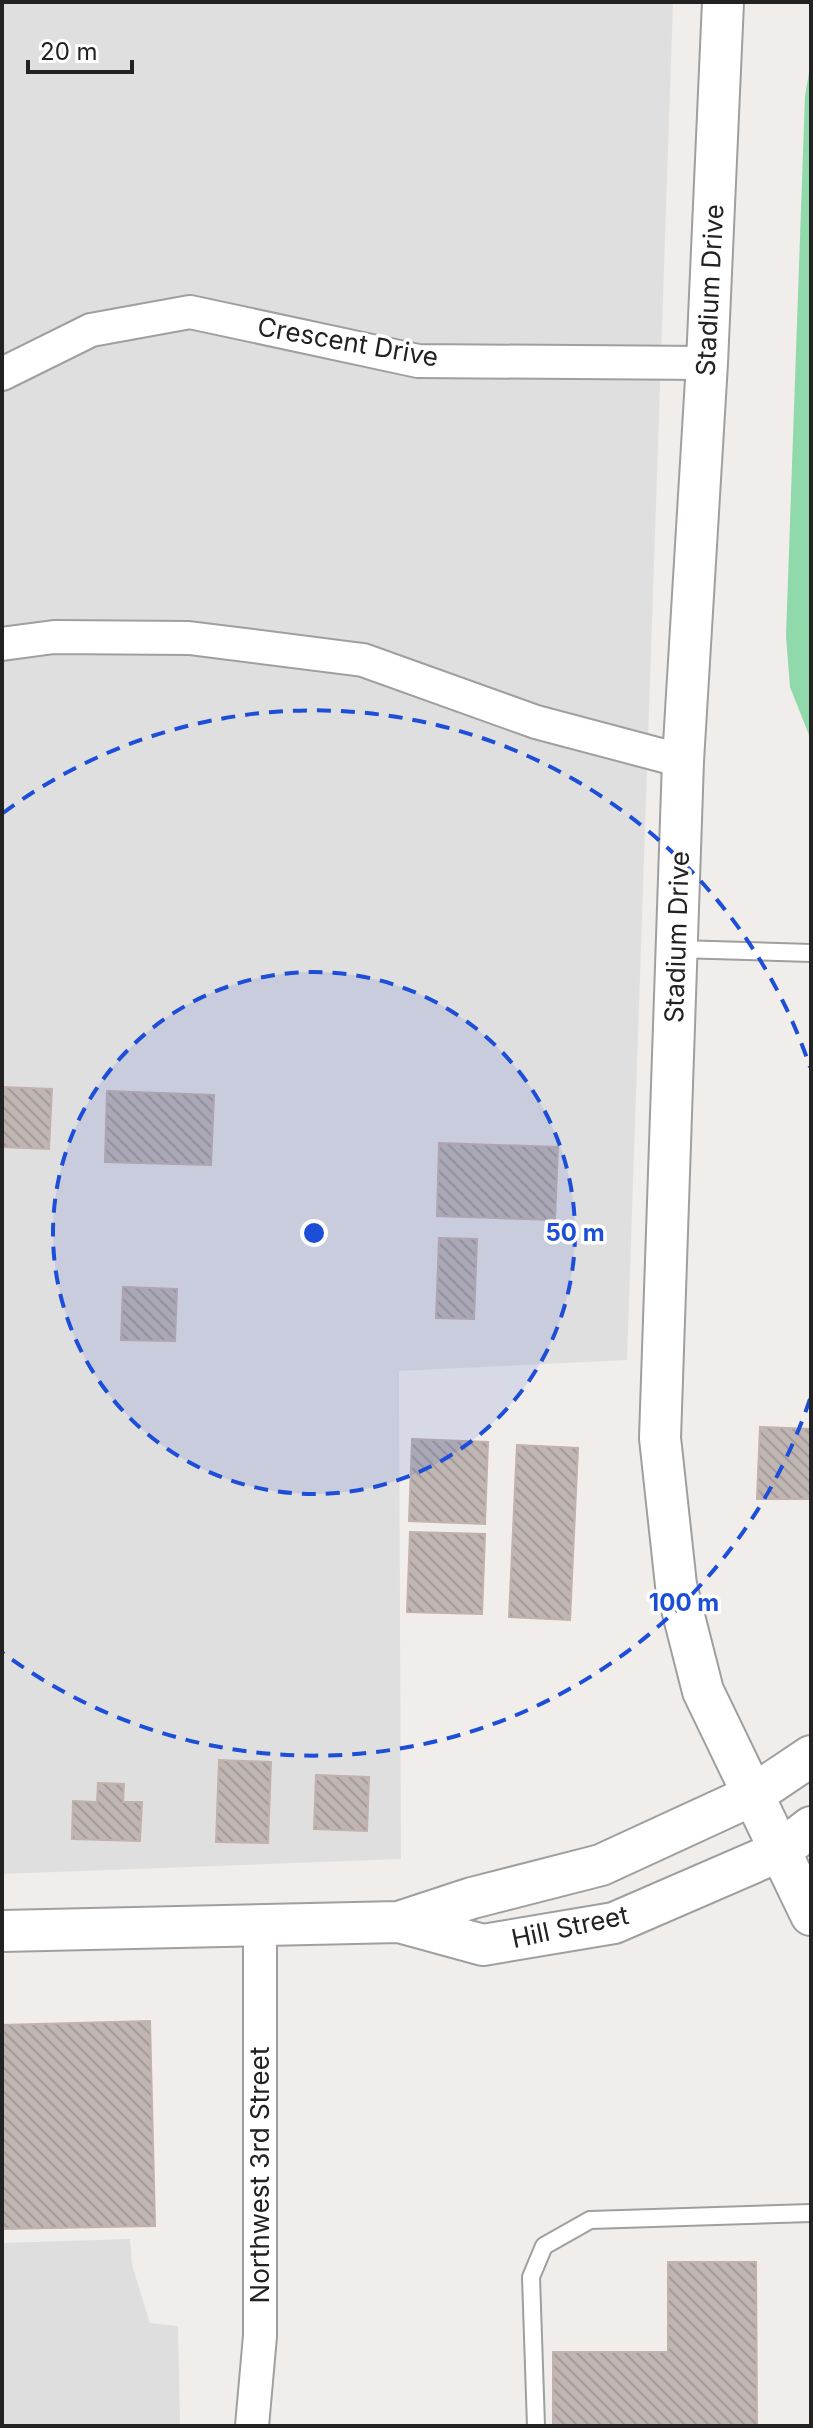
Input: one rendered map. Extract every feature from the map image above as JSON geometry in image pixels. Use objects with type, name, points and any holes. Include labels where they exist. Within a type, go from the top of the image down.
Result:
[{"type":"street","name":"Stadium Drive","points":[[723,2],[707,363],[683,761],[660,1438],[676,1585],[703,1691],[811,1915]]},
{"type":"street","name":"Crescent Drive","points":[[2,374],[91,330],[190,312],[418,361],[707,363]]},
{"type":"street","points":[[2,644],[54,637],[189,638],[363,660],[536,722],[683,761]]},
{"type":"street","name":"Hill Street","points":[[399,1922],[472,1898],[601,1865],[753,1795],[811,1756]]},
{"type":"street","name":"Hill Street","points":[[2,1931],[399,1922],[483,1945],[614,1923],[780,1851],[811,1827]]},
{"type":"street","name":"Northwest 3rd Street","points":[[252,2426],[260,2336],[260,1924]]},
{"type":"lane","points":[[677,949],[811,953]]},
{"type":"lane","points":[[536,2426],[531,2277],[544,2246],[590,2220],[811,2213]]},
{"type":"shaded area","points":[[2,2],[673,2],[627,1360],[399,1371],[401,1859],[2,1874]]},
{"type":"shaded area","points":[[130,2239],[132,2265],[150,2323],[178,2326],[180,2426],[2,2426],[2,2243]]},
{"type":"green space","points":[[811,61],[811,740],[790,687],[786,636],[805,96]]},
{"type":"building","points":[[2,1087],[52,1089],[49,1149],[2,1147]]},
{"type":"building","points":[[107,1091],[214,1095],[211,1165],[105,1162]]},
{"type":"building","points":[[439,1143],[558,1147],[555,1220],[437,1216]]},
{"type":"building","points":[[439,1238],[477,1239],[474,1319],[436,1318]]},
{"type":"building","points":[[123,1287],[177,1289],[175,1341],[121,1340]]},
{"type":"building","points":[[760,1427],[811,1429],[811,1499],[757,1499]]},
{"type":"building","points":[[412,1439],[488,1442],[485,1524],[409,1521]]},
{"type":"building","points":[[517,1445],[578,1448],[570,1620],[509,1617]]},
{"type":"building","points":[[410,1532],[485,1534],[482,1614],[407,1612]]},
{"type":"building","points":[[219,1760],[271,1762],[268,1843],[216,1842]]},
{"type":"building","points":[[316,1775],[369,1777],[367,1831],[314,1829]]},
{"type":"building","points":[[98,1783],[124,1784],[123,1802],[142,1802],[140,1841],[72,1839],[73,1801],[97,1802]]},
{"type":"building","points":[[150,2021],[155,2226],[2,2229],[2,2025]]},
{"type":"building","points":[[668,2262],[756,2262],[757,2426],[553,2426],[553,2352],[668,2352]]}]
